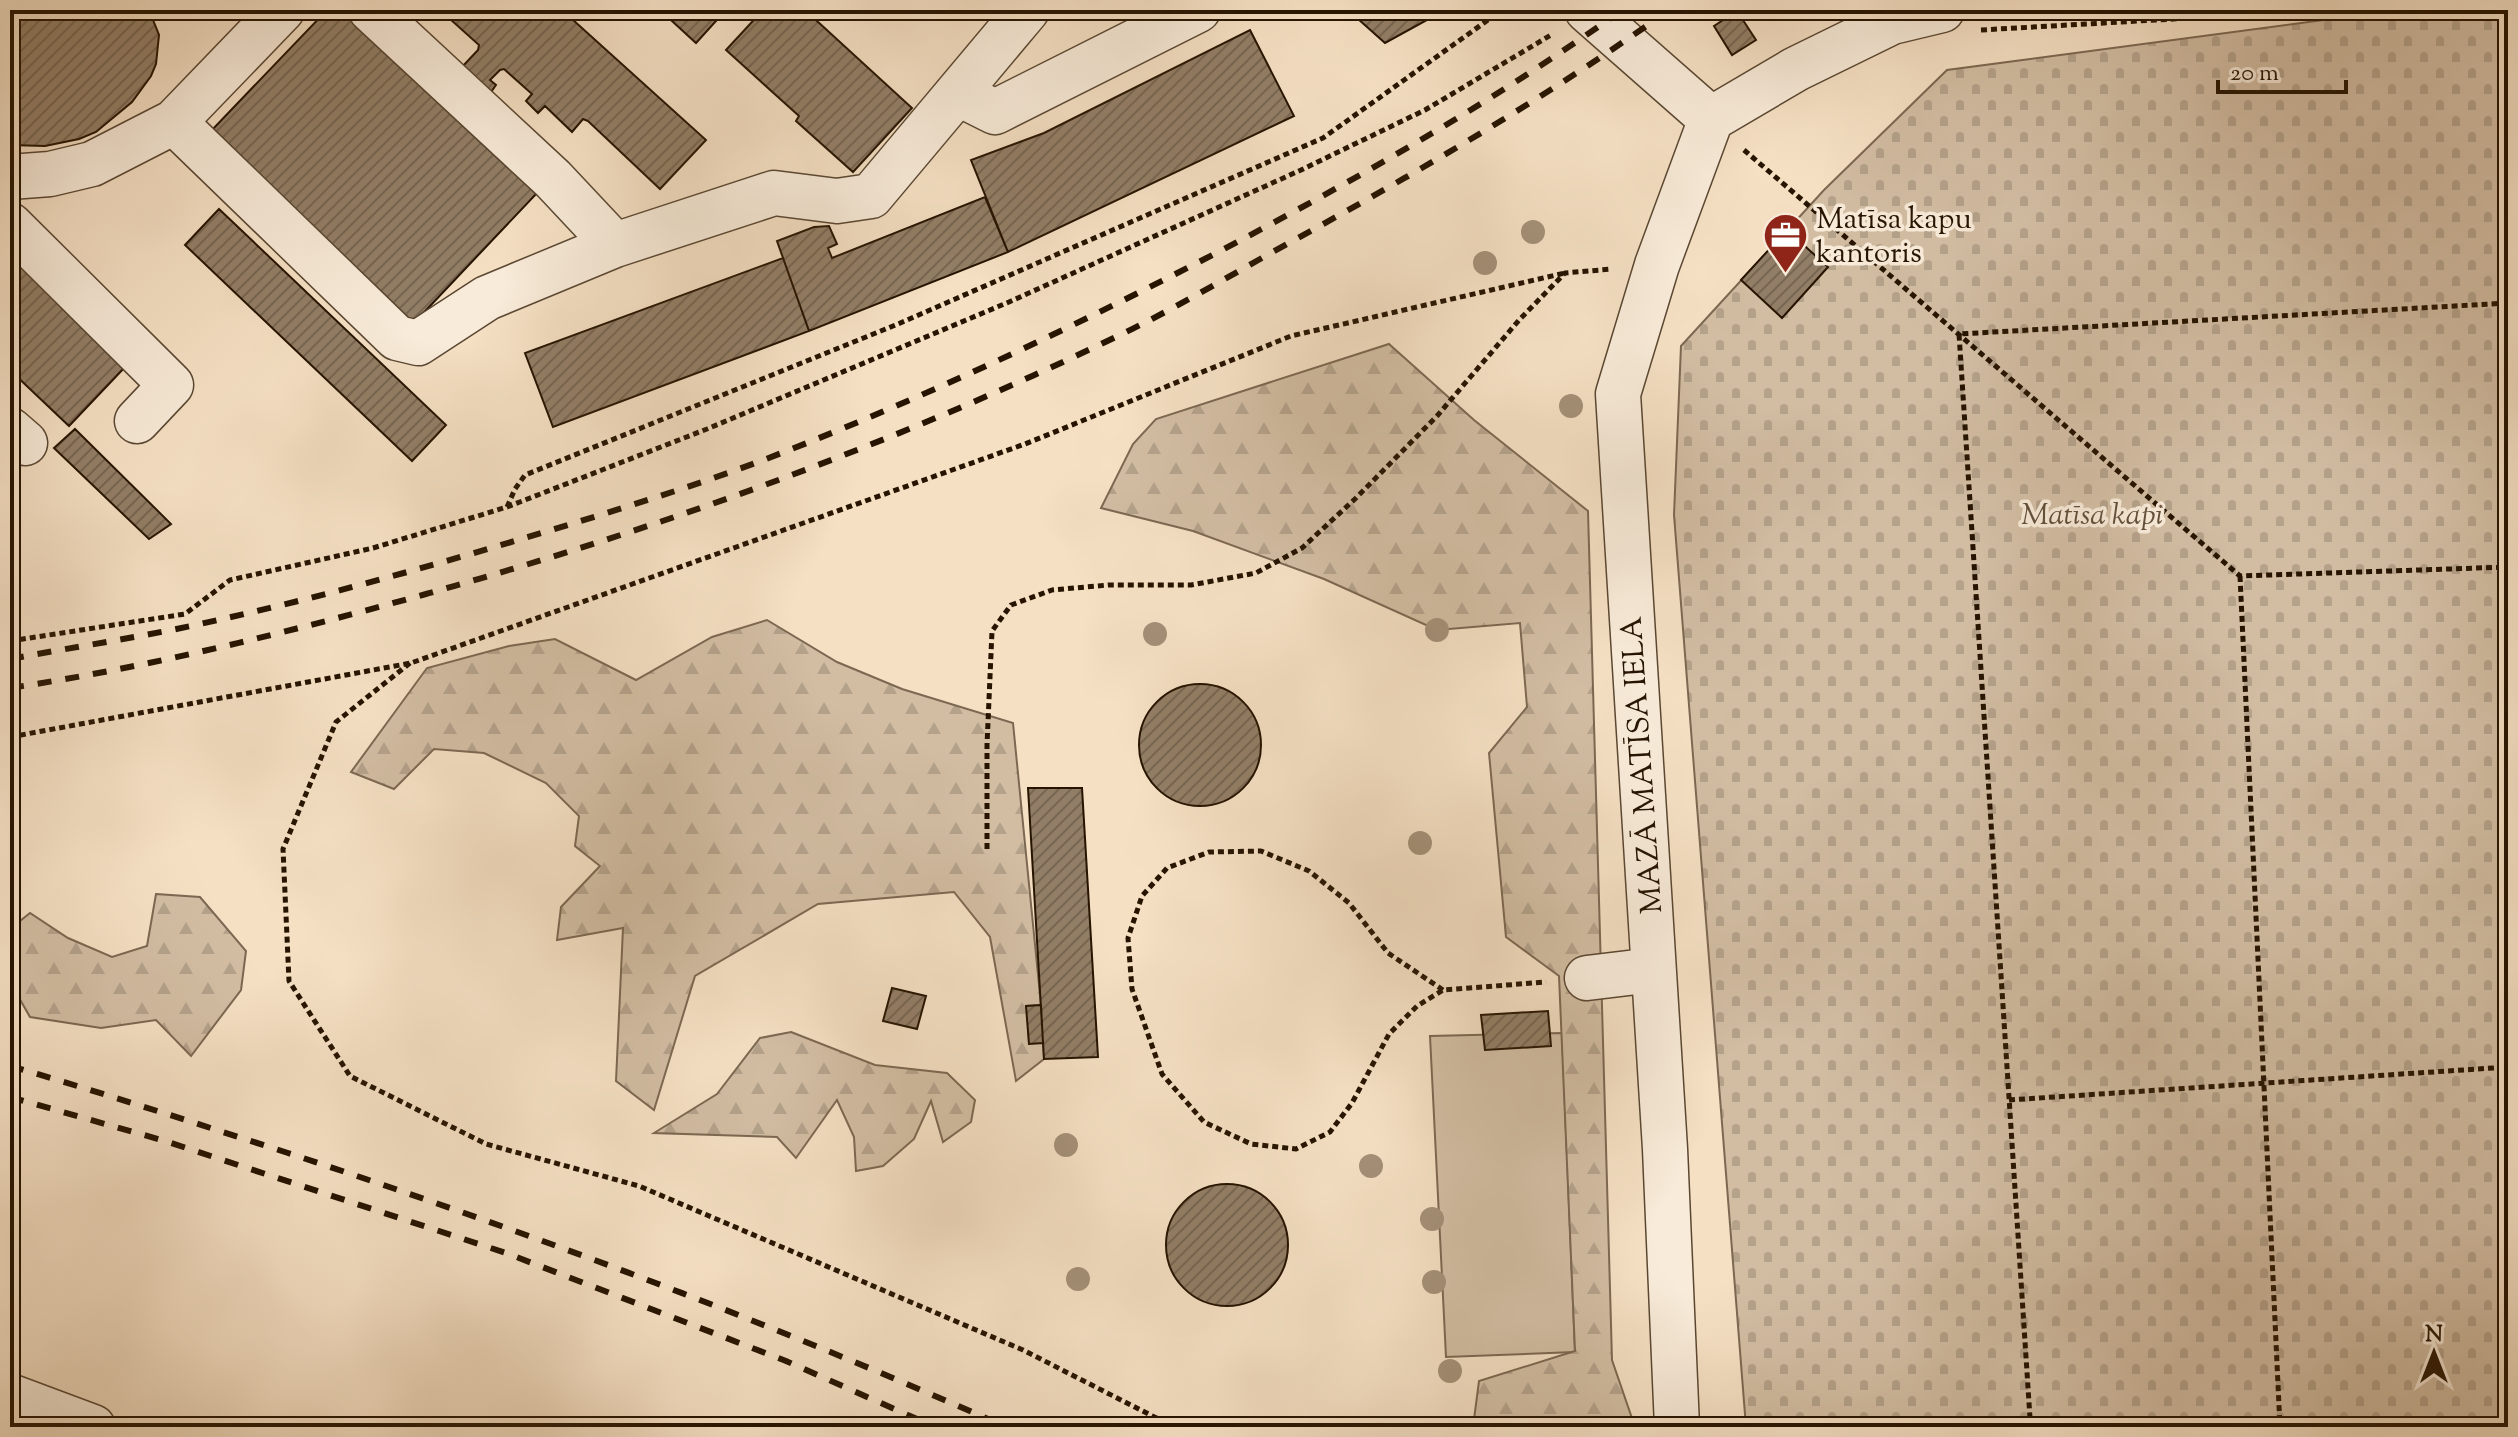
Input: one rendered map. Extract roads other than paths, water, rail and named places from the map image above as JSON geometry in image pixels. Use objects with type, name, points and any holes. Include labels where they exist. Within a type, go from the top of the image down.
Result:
[{"type":"street","points":[[10,177],[50,174],[92,164],[174,122],[282,10]]},
{"type":"street","points":[[371,10],[553,179],[615,245]]},
{"type":"street","points":[[174,122],[397,338],[418,343],[487,298],[615,245],[774,193],[837,201],[871,196],[1027,10]]},
{"type":"street","points":[[959,94],[995,112],[1198,10]]},
{"type":"street","points":[[1587,10],[1711,119],[1796,69],[1892,22],[1957,22]]},
{"type":"street","name":"MAZĀ MATĪSA IELA","points":[[1677,1427],[1665,1149],[1618,394],[1657,265],[1711,119]]},
{"type":"street","points":[[10,225],[171,385],[137,421]]},
{"type":"street","points":[[1587,978],[1653,970]]},
{"type":"street","points":[[10,1396],[93,1427]]},
{"type":"railway","points":[[10,659],[192,626],[394,576],[666,494],[824,436],[1054,334],[1273,223],[1476,107],[1622,10]]},
{"type":"railway","points":[[10,688],[115,670],[220,647],[323,622],[515,568],[692,511],[953,411],[1122,334],[1393,185],[1579,72],[1669,10]]},
{"type":"railway","points":[[10,1066],[288,1153],[560,1247],[740,1316],[1006,1427]]},
{"type":"railway","points":[[10,1097],[165,1141],[506,1253],[786,1361],[935,1427]]},
{"type":"place","name":"Matīsa kapu kantoris","points":[[1785,274]]},
{"type":"park label","name":"Matīsa kapi","points":[[2092,514]]}]
